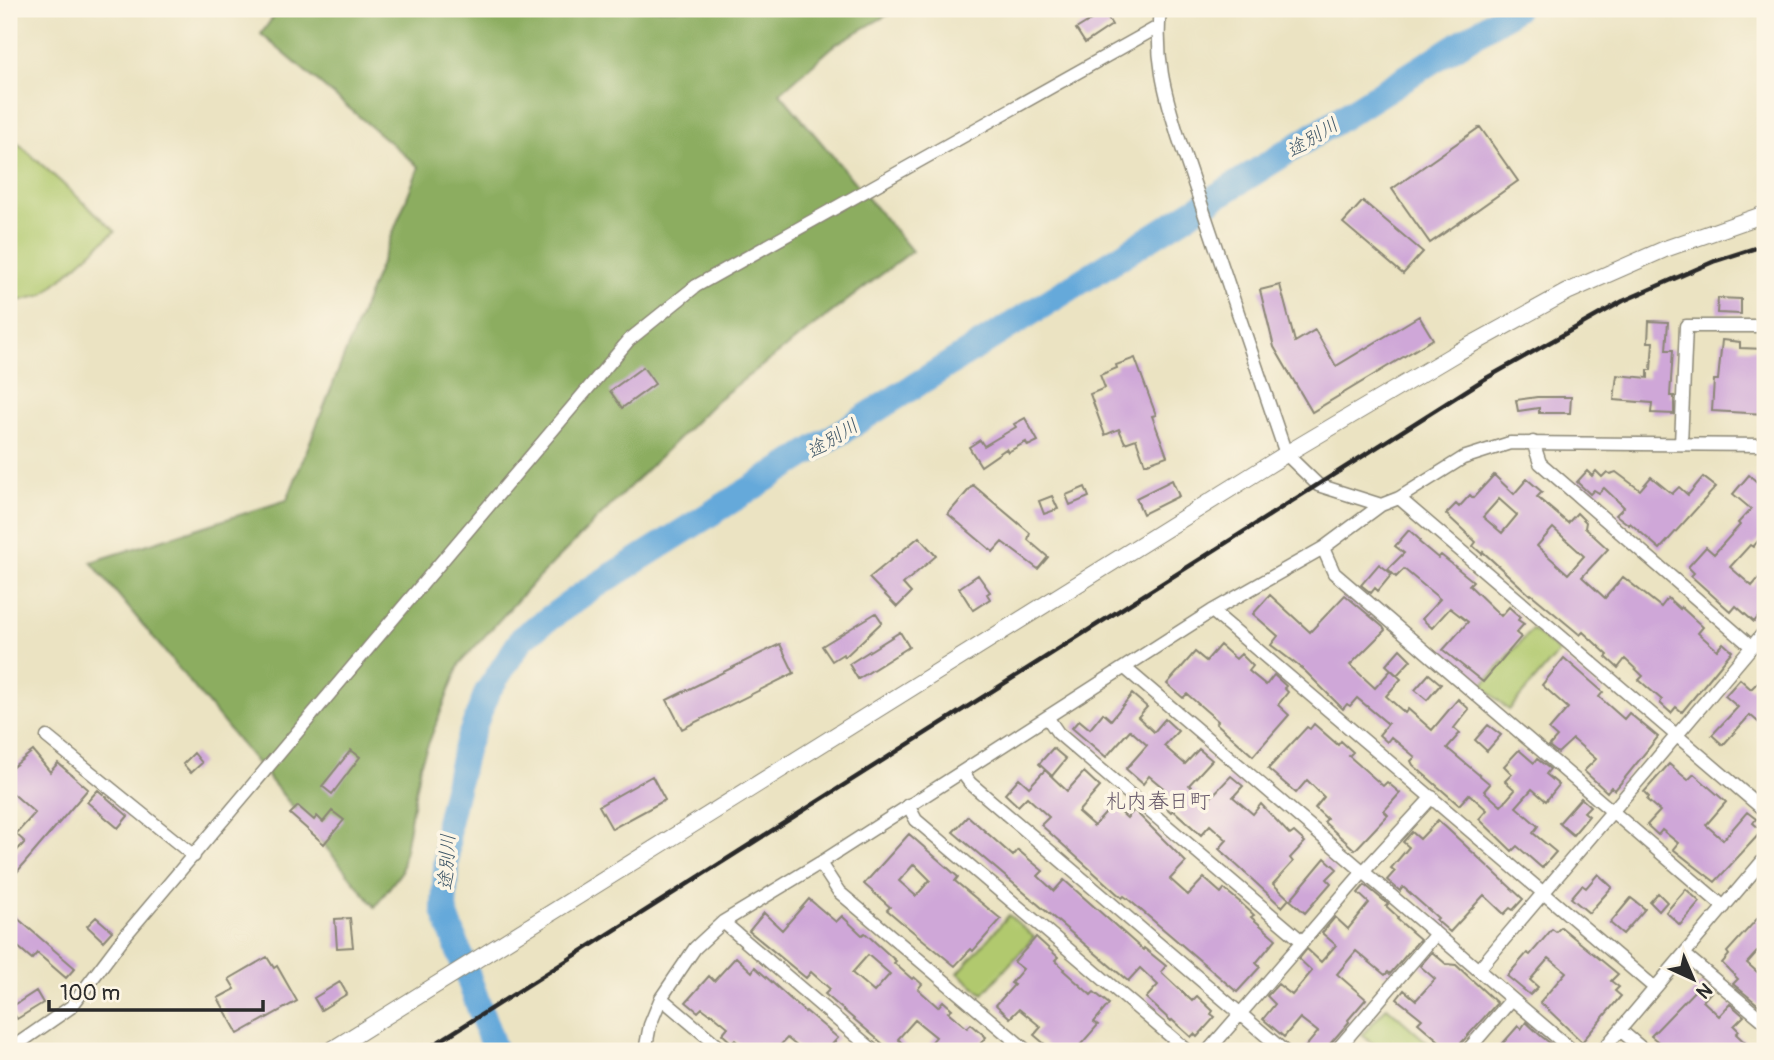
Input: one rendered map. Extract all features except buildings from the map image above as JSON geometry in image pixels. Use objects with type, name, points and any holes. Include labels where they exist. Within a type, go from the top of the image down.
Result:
[{"type":"street","points":[[1160,9],[1158,27],[1161,77],[1178,136],[1286,454],[1318,485],[1381,505]]},
{"type":"street","points":[[9,1051],[71,1007],[124,937],[629,340],[696,286],[1158,27]]},
{"type":"street","points":[[330,1051],[1286,454],[1458,352],[1567,292],[1665,249],[1765,214]]},
{"type":"street","points":[[1681,444],[1686,326],[1765,326]]},
{"type":"street","points":[[1533,442],[1540,464],[1752,647]]},
{"type":"street","points":[[645,1051],[650,1026],[661,998],[695,948],[723,922],[820,863],[1212,611],[1323,548],[1381,505],[1399,498],[1463,458],[1510,443],[1533,442],[1765,445]]},
{"type":"street","points":[[1399,498],[1765,811]]},
{"type":"street","points":[[1323,548],[1334,572],[1724,907]]},
{"type":"street","points":[[1212,611],[1655,988]]},
{"type":"street","points":[[1478,970],[1765,631]]},
{"type":"street","points":[[1125,668],[1573,1051]]},
{"type":"street","points":[[1047,717],[1058,733],[1303,942]]},
{"type":"street","points":[[47,737],[194,856]]},
{"type":"street","points":[[962,772],[970,783],[1284,1051]]},
{"type":"street","points":[[1208,1051],[1363,872],[1432,797]]},
{"type":"street","points":[[908,806],[916,820],[1188,1051]]},
{"type":"street","points":[[1602,1051],[1765,858]]},
{"type":"street","points":[[820,863],[839,892],[1027,1051]]},
{"type":"street","points":[[723,922],[874,1051]]},
{"type":"street","points":[[1336,1051],[1436,934]]},
{"type":"street","points":[[1684,954],[1765,1020]]},
{"type":"street","points":[[661,998],[724,1051]]},
{"type":"street","points":[[1467,1051],[1512,999]]},
{"type":"street","points":[[1620,1030],[1645,1051]]},
{"type":"green space","points":[[279,9],[898,9],[836,44],[780,93],[912,251],[717,400],[534,582],[460,663],[420,765],[401,872],[375,907],[91,562],[287,500],[419,167],[261,34]]},
{"type":"green space","points":[[9,135],[115,231],[43,295],[9,303]]},
{"type":"green space","points":[[1532,629],[1559,652],[1509,710],[1482,686]]},
{"type":"green space","points":[[1009,915],[1034,937],[983,994],[958,973]]},
{"type":"green space","points":[[1387,1007],[1437,1051],[1381,1051],[1362,1035]]},
{"type":"waterway","name":"途別川","points":[[495,1051],[444,910],[448,823],[465,750],[487,692],[523,637],[586,592],[1515,9]]},
{"type":"railway","points":[[424,1051],[1483,380],[1623,301],[1715,261],[1765,245]]},
{"type":"district","name":"札内春日町","points":[[1158,801]]}]
